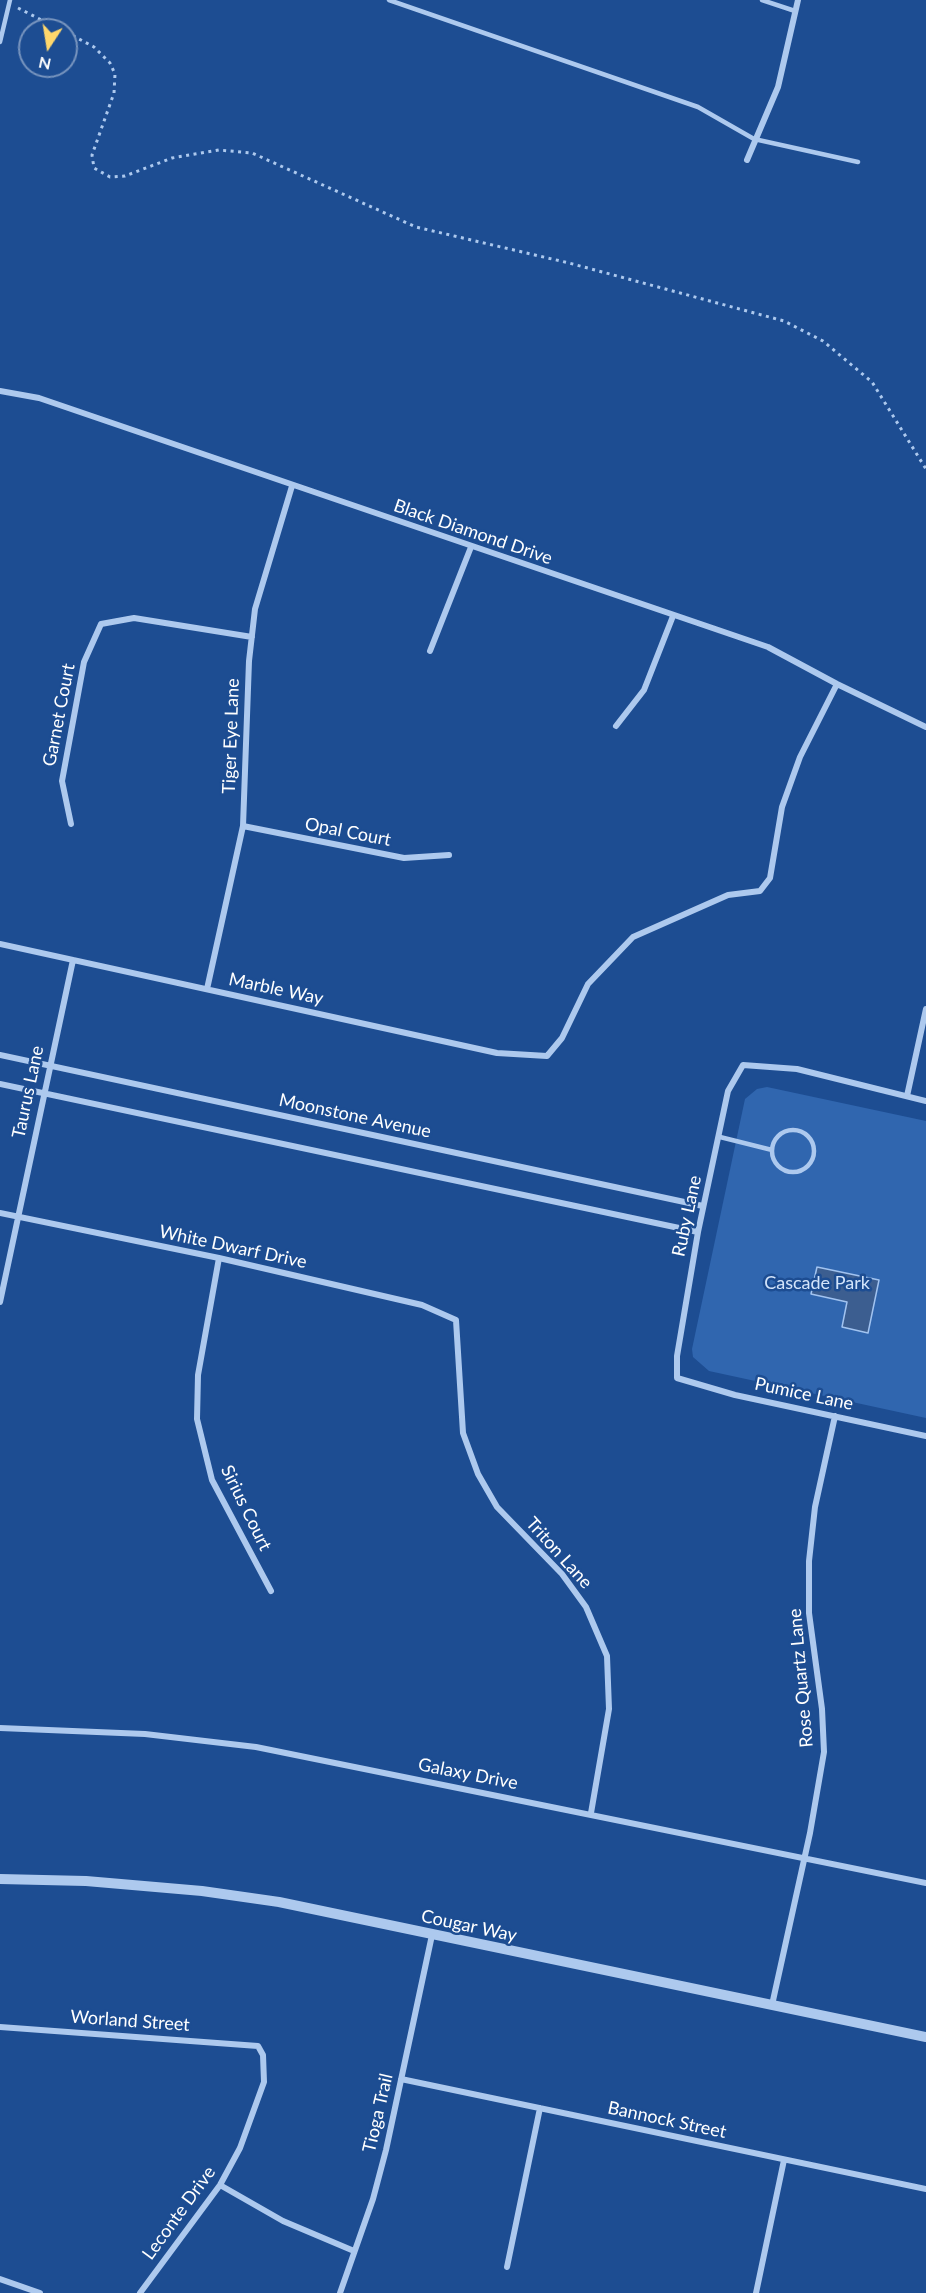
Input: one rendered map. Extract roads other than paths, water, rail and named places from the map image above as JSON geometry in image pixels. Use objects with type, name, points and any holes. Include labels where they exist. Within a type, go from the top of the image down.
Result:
[{"type":"street","points":[[747,160],[753,139],[778,87],[798,0]]},
{"type":"street","name":"Black Diamond Drive","points":[[0,391],[39,398],[768,647],[837,684],[926,727]]},
{"type":"street","name":"Tiger Eye Lane","points":[[207,990],[243,826],[255,609],[292,486]]},
{"type":"street","points":[[430,651],[471,547]]},
{"type":"street","points":[[616,726],[644,690],[673,616]]},
{"type":"street","name":"Garnet Court","points":[[71,824],[62,781],[84,662],[101,624],[134,618],[252,637]]},
{"type":"street","name":"Marble Way","points":[[0,944],[497,1053],[547,1056],[562,1038],[588,984],[633,937],[729,895],[760,891],[770,878],[782,807],[800,757],[837,684]]},
{"type":"street","name":"Opal Court","points":[[243,826],[404,858],[448,855]]},
{"type":"street","name":"Taurus Lane","points":[[0,1302],[16,1216],[73,960]]},
{"type":"street","points":[[926,1010],[907,1096],[926,1101]]},
{"type":"street","name":"Moonstone Avenue","points":[[0,1055],[703,1206]]},
{"type":"street","name":"Ruby Lane","points":[[677,1378],[677,1356],[703,1206],[720,1137],[728,1091],[743,1065],[797,1070],[907,1096]]},
{"type":"street","points":[[0,1084],[698,1232]]},
{"type":"street","name":"White Dwarf Drive","points":[[0,1213],[219,1258],[422,1305],[456,1320]]},
{"type":"street","name":"Sirius Court","points":[[219,1258],[198,1375],[197,1419],[212,1480],[271,1591]]},
{"type":"street","name":"Triton Lane","points":[[456,1320],[463,1432],[478,1474],[497,1507],[562,1574],[586,1607],[607,1656],[609,1709],[591,1813]]},
{"type":"street","name":"Pumice Lane","points":[[677,1378],[735,1395],[926,1436]]},
{"type":"street","name":"Rose Quartz Lane","points":[[772,2005],[805,1857],[824,1752],[822,1709],[809,1613],[808,1561],[815,1507],[835,1416]]},
{"type":"street","name":"Galaxy Drive","points":[[0,1728],[145,1734],[256,1748],[591,1813],[926,1883]]},
{"type":"street","name":"Cougar Way","points":[[0,1879],[86,1881],[202,1891],[279,1902],[926,2037]]},
{"type":"street","name":"Tioga Trail","points":[[340,2293],[373,2199],[432,1935]]},
{"type":"street","name":"Worland Street","points":[[0,2027],[258,2046]]},
{"type":"street","name":"Leconte Drive","points":[[140,2293],[220,2186],[250,2126],[264,2082],[263,2055],[258,2046]]},
{"type":"street","name":"Bannock Street","points":[[401,2079],[926,2189]]},
{"type":"street","points":[[507,2267],[540,2108]]},
{"type":"street","points":[[756,2293],[784,2160]]},
{"type":"street","points":[[220,2186],[283,2221],[354,2251]]},
{"type":"street","points":[[0,2278],[40,2293]]},
{"type":"lane","points":[[389,0],[698,107],[753,139],[858,162]]},
{"type":"lane","points":[[762,0],[795,11]]},
{"type":"lane","points":[[0,42],[10,2]]},
{"type":"lane","points":[[795,1130],[808,1136],[814,1149],[810,1162],[800,1171],[793,1172],[781,1168],[773,1157],[772,1150],[773,1144],[782,1133],[795,1130]]},
{"type":"lane","points":[[720,1137],[772,1150]]},
{"type":"park label","name":"Cascade Park","points":[[817,1283]]}]
